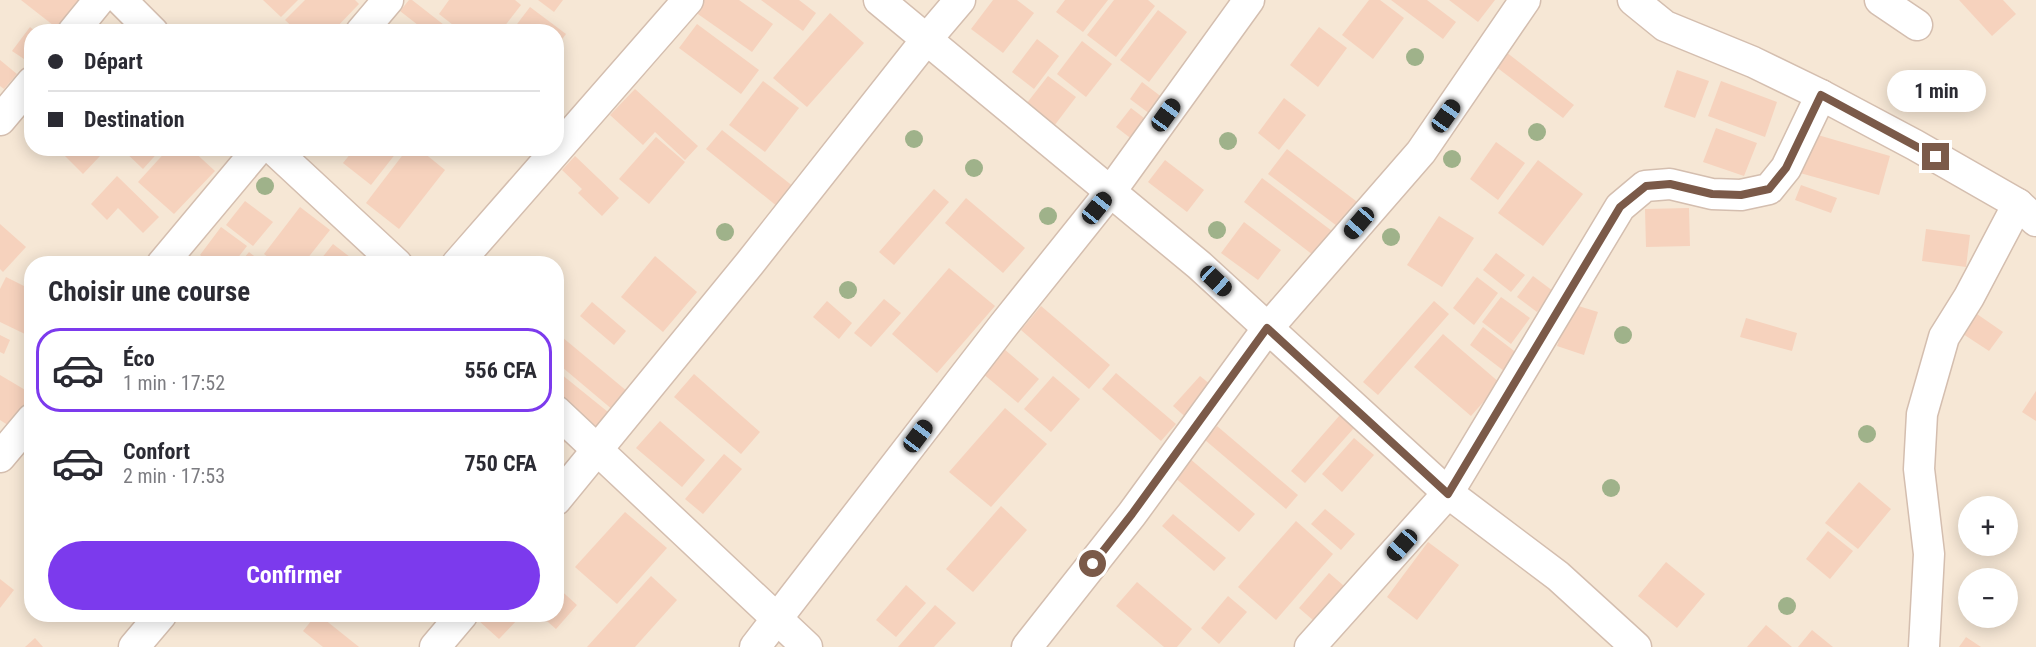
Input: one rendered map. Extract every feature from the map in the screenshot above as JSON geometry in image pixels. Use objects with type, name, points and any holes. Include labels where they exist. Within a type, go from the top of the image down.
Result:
[{"type":"street","points":[[80,24],[99,0]]},
{"type":"street","points":[[121,0],[145,24]]},
{"type":"street","points":[[368,24],[388,0]]},
{"type":"street","points":[[564,142],[688,0]]},
{"type":"street","points":[[879,0],[1199,265],[1448,494],[1558,576],[1636,647]]},
{"type":"street","points":[[564,490],[750,263],[960,0]]},
{"type":"street","points":[[755,647],[1003,326],[1111,191],[1249,0]]},
{"type":"street","points":[[1028,647],[1132,514],[1267,328],[1421,152],[1525,0]]},
{"type":"street","points":[[1633,0],[1665,26],[1753,62],[1821,95],[1915,145],[2027,212],[1944,337],[1922,414],[1919,469],[1929,554],[1924,647]]},
{"type":"street","points":[[1880,0],[1917,25]]},
{"type":"street","points":[[0,120],[24,92]]},
{"type":"street","points":[[1310,647],[1448,494],[1620,207],[1646,186],[1670,184],[1712,194],[1741,195],[1769,189],[1786,168],[1821,95]]},
{"type":"street","points":[[169,256],[252,156]]},
{"type":"street","points":[[281,156],[388,256]]},
{"type":"street","points":[[464,256],[552,156]]},
{"type":"street","points":[[564,418],[807,647]]},
{"type":"street","points":[[0,457],[24,428]]},
{"type":"street","points":[[134,647],[154,622]]},
{"type":"street","points":[[435,647],[456,622]]},
{"type":"shaded area","points":[[0,0],[2036,0],[2036,647],[0,647]]},
{"type":"building","points":[[21,0],[81,0],[62,24],[52,24]]},
{"type":"building","points":[[263,0],[298,0],[281,17]]},
{"type":"building","points":[[305,0],[355,0],[359,4],[340,24],[289,24],[285,20]]},
{"type":"building","points":[[409,0],[412,0],[443,24],[417,24],[400,11]]},
{"type":"building","points":[[449,0],[515,0],[521,5],[506,24],[452,24],[439,14]]},
{"type":"building","points":[[538,0],[563,0],[554,12]]},
{"type":"building","points":[[704,0],[739,0],[773,24],[752,52],[695,12]]},
{"type":"building","points":[[761,0],[799,0],[816,13],[803,31]]},
{"type":"building","points":[[993,0],[1017,0],[1034,13],[1003,53],[971,29]]},
{"type":"building","points":[[1065,0],[1108,0],[1083,32],[1056,12]]},
{"type":"building","points":[[1114,0],[1148,0],[1155,6],[1116,57],[1087,35]]},
{"type":"building","points":[[1369,0],[1380,0],[1404,18],[1373,59],[1342,35]]},
{"type":"building","points":[[1391,0],[1427,0],[1456,22],[1443,39]]},
{"type":"building","points":[[1449,0],[1495,0],[1478,22]]},
{"type":"building","points":[[1959,0],[2003,0],[2016,14],[1992,36]]},
{"type":"building","points":[[530,7],[553,24],[517,24]]},
{"type":"building","points":[[1158,10],[1187,32],[1149,82],[1120,60]]},
{"type":"building","points":[[830,13],[864,43],[807,107],[773,78]]},
{"type":"building","points":[[697,24],[759,70],[741,94],[679,48]]},
{"type":"building","points":[[1319,27],[1347,48],[1318,87],[1290,65]]},
{"type":"building","points":[[24,35],[24,59],[12,51]]},
{"type":"building","points":[[1037,39],[1059,56],[1034,89],[1012,72]]},
{"type":"building","points":[[1082,41],[1112,64],[1086,97],[1057,74]]},
{"type":"building","points":[[1506,52],[1574,105],[1563,118],[1495,66]]},
{"type":"building","points":[[0,60],[17,74],[4,89],[0,86]]},
{"type":"building","points":[[1677,70],[1709,81],[1695,118],[1664,107]]},
{"type":"building","points":[[1048,76],[1076,97],[1051,130],[1023,108]]},
{"type":"building","points":[[763,81],[799,108],[765,152],[729,125]]},
{"type":"building","points":[[1721,81],[1777,102],[1765,137],[1708,116]]},
{"type":"building","points":[[1142,82],[1163,98],[1150,114],[1130,99]]},
{"type":"building","points":[[635,89],[698,146],[685,160],[655,132],[643,145],[610,115]]},
{"type":"building","points":[[1284,98],[1306,115],[1279,150],[1258,133]]},
{"type":"building","points":[[1131,108],[1148,121],[1133,140],[1116,127]]},
{"type":"building","points":[[1716,128],[1757,143],[1744,176],[1703,162]]},
{"type":"building","points":[[722,130],[794,187],[778,207],[706,149]]},
{"type":"building","points":[[1811,133],[1890,156],[1879,195],[1800,173]]},
{"type":"building","points":[[656,137],[685,162],[649,204],[619,179]]},
{"type":"building","points":[[1496,142],[1525,163],[1498,200],[1470,179]]},
{"type":"building","points":[[1287,149],[1360,204],[1341,229],[1268,174]]},
{"type":"building","points":[[65,156],[100,156],[83,174]]},
{"type":"building","points":[[129,156],[155,156],[143,169]]},
{"type":"building","points":[[162,156],[199,156],[215,171],[174,214],[138,182]]},
{"type":"building","points":[[349,156],[394,156],[371,185],[343,163]]},
{"type":"building","points":[[402,156],[428,156],[445,170],[399,229],[366,203]]},
{"type":"building","points":[[575,156],[619,198],[602,216],[578,193],[582,189],[562,170]]},
{"type":"building","points":[[1165,160],[1204,190],[1187,212],[1148,182]]},
{"type":"building","points":[[1538,160],[1583,194],[1543,246],[1498,213]]},
{"type":"building","points":[[117,176],[159,217],[143,233],[118,208],[107,220],[91,204]]},
{"type":"building","points":[[1262,178],[1332,231],[1313,255],[1244,202]]},
{"type":"building","points":[[1801,185],[1837,198],[1831,213],[1795,200]]},
{"type":"building","points":[[934,189],[949,202],[894,265],[879,252]]},
{"type":"building","points":[[966,198],[1025,248],[1003,273],[945,223]]},
{"type":"building","points":[[245,201],[273,222],[253,246],[226,225]]},
{"type":"building","points":[[300,207],[330,230],[309,256],[267,256],[264,254]]},
{"type":"building","points":[[1689,208],[1690,246],[1646,247],[1645,209]]},
{"type":"building","points":[[1439,216],[1474,238],[1442,287],[1407,265]]},
{"type":"building","points":[[1244,222],[1281,250],[1258,280],[1221,253]]},
{"type":"building","points":[[0,224],[26,247],[3,272],[0,269]]},
{"type":"building","points":[[221,227],[247,246],[239,256],[200,255]]},
{"type":"building","points":[[1926,229],[1970,235],[1966,267],[1922,261]]},
{"type":"building","points":[[333,244],[349,256],[323,256]]},
{"type":"building","points":[[1496,253],[1525,275],[1511,292],[1483,270]]},
{"type":"building","points":[[655,256],[697,292],[663,332],[621,297]]},
{"type":"building","points":[[949,268],[995,306],[937,373],[892,334]]},
{"type":"building","points":[[1533,276],[1553,291],[1537,312],[1517,297]]},
{"type":"building","points":[[6,277],[24,286],[24,334],[0,322],[0,289]]},
{"type":"building","points":[[1477,277],[1498,293],[1474,325],[1453,308]]},
{"type":"building","points":[[1501,297],[1530,318],[1511,344],[1482,322]]},
{"type":"building","points":[[884,299],[901,313],[871,347],[854,333]]},
{"type":"building","points":[[827,301],[852,323],[839,339],[813,317]]},
{"type":"building","points":[[1434,301],[1449,314],[1378,395],[1363,382]]},
{"type":"building","points":[[592,302],[626,331],[614,345],[580,316]]},
{"type":"building","points":[[1572,304],[1598,312],[1584,355],[1557,346]]},
{"type":"building","points":[[1041,306],[1110,365],[1089,389],[1021,330]]},
{"type":"building","points":[[1974,312],[2003,332],[1989,351],[1960,332]]},
{"type":"building","points":[[1746,318],[1797,333],[1792,351],[1740,337]]},
{"type":"building","points":[[1483,327],[1522,357],[1508,374],[1470,345]]},
{"type":"building","points":[[1443,334],[1500,383],[1471,416],[1414,367]]},
{"type":"building","points":[[0,335],[10,340],[4,354],[0,352]]},
{"type":"building","points":[[564,339],[628,392],[613,410],[564,369]]},
{"type":"building","points":[[1003,348],[1039,379],[1018,403],[982,373]]},
{"type":"building","points":[[1116,373],[1176,424],[1161,441],[1102,389]]},
{"type":"building","points":[[694,374],[760,432],[741,454],[674,397]]},
{"type":"building","points":[[0,375],[24,389],[24,414],[14,429],[0,420]]},
{"type":"building","points":[[564,376],[608,412],[596,426],[564,400]]},
{"type":"building","points":[[1053,376],[1080,399],[1051,432],[1024,409]]},
{"type":"building","points":[[1200,376],[1216,389],[1189,420],[1173,406]]},
{"type":"building","points":[[2036,391],[2036,421],[2022,412]]},
{"type":"building","points":[[1005,408],[1047,444],[991,507],[949,472]]},
{"type":"building","points":[[1340,415],[1354,428],[1305,483],[1291,471]]},
{"type":"building","points":[[660,421],[705,460],[682,487],[636,448]]},
{"type":"building","points":[[1217,426],[1298,495],[1286,509],[1205,440]]},
{"type":"building","points":[[564,433],[569,437],[564,443]]},
{"type":"building","points":[[1354,438],[1374,455],[1342,492],[1322,474]]},
{"type":"building","points":[[724,454],[742,469],[703,514],[685,499]]},
{"type":"building","points":[[1189,458],[1255,514],[1239,532],[1173,476]]},
{"type":"building","points":[[1859,482],[1891,509],[1858,549],[1825,523]]},
{"type":"building","points":[[1001,506],[1027,530],[973,592],[946,569]]},
{"type":"building","points":[[1325,509],[1355,534],[1341,550],[1311,524]]},
{"type":"building","points":[[625,512],[667,548],[617,604],[575,567]]},
{"type":"building","points":[[1173,514],[1226,558],[1214,571],[1162,526]]},
{"type":"building","points":[[1296,521],[1333,554],[1276,620],[1238,587]]},
{"type":"building","points":[[1828,531],[1853,551],[1830,579],[1806,559]]},
{"type":"building","points":[[1428,542],[1459,565],[1417,620],[1387,597]]},
{"type":"building","points":[[1666,562],[1705,594],[1677,628],[1638,596]]},
{"type":"building","points":[[1329,573],[1351,592],[1321,627],[1299,608]]},
{"type":"building","points":[[651,576],[677,600],[635,647],[587,647]]},
{"type":"building","points":[[0,579],[14,590],[0,608]]},
{"type":"building","points":[[1137,582],[1192,629],[1177,647],[1164,647],[1116,606]]},
{"type":"building","points":[[906,585],[926,603],[896,637],[876,620]]},
{"type":"building","points":[[564,593],[577,605],[564,620]]},
{"type":"building","points":[[1228,596],[1247,612],[1219,644],[1201,628]]},
{"type":"building","points":[[935,605],[956,623],[934,647],[898,647]]},
{"type":"building","points":[[310,622],[328,622],[359,647],[323,647],[303,631]]},
{"type":"building","points":[[480,622],[515,622],[499,639]]},
{"type":"building","points":[[548,622],[562,622],[556,629]]},
{"type":"building","points":[[1766,625],[1792,647],[1747,647]]},
{"type":"building","points":[[1812,630],[1833,647],[1798,647]]},
{"type":"building","points":[[1966,637],[1981,647],[1959,647]]},
{"type":"building","points":[[35,638],[43,647],[25,647]]},
{"type":"route","points":[[1093,564],[1267,328],[1448,494],[1620,207],[1646,186],[1670,184],[1712,194],[1741,195],[1769,189],[1786,168],[1821,95],[1936,157]]}]
